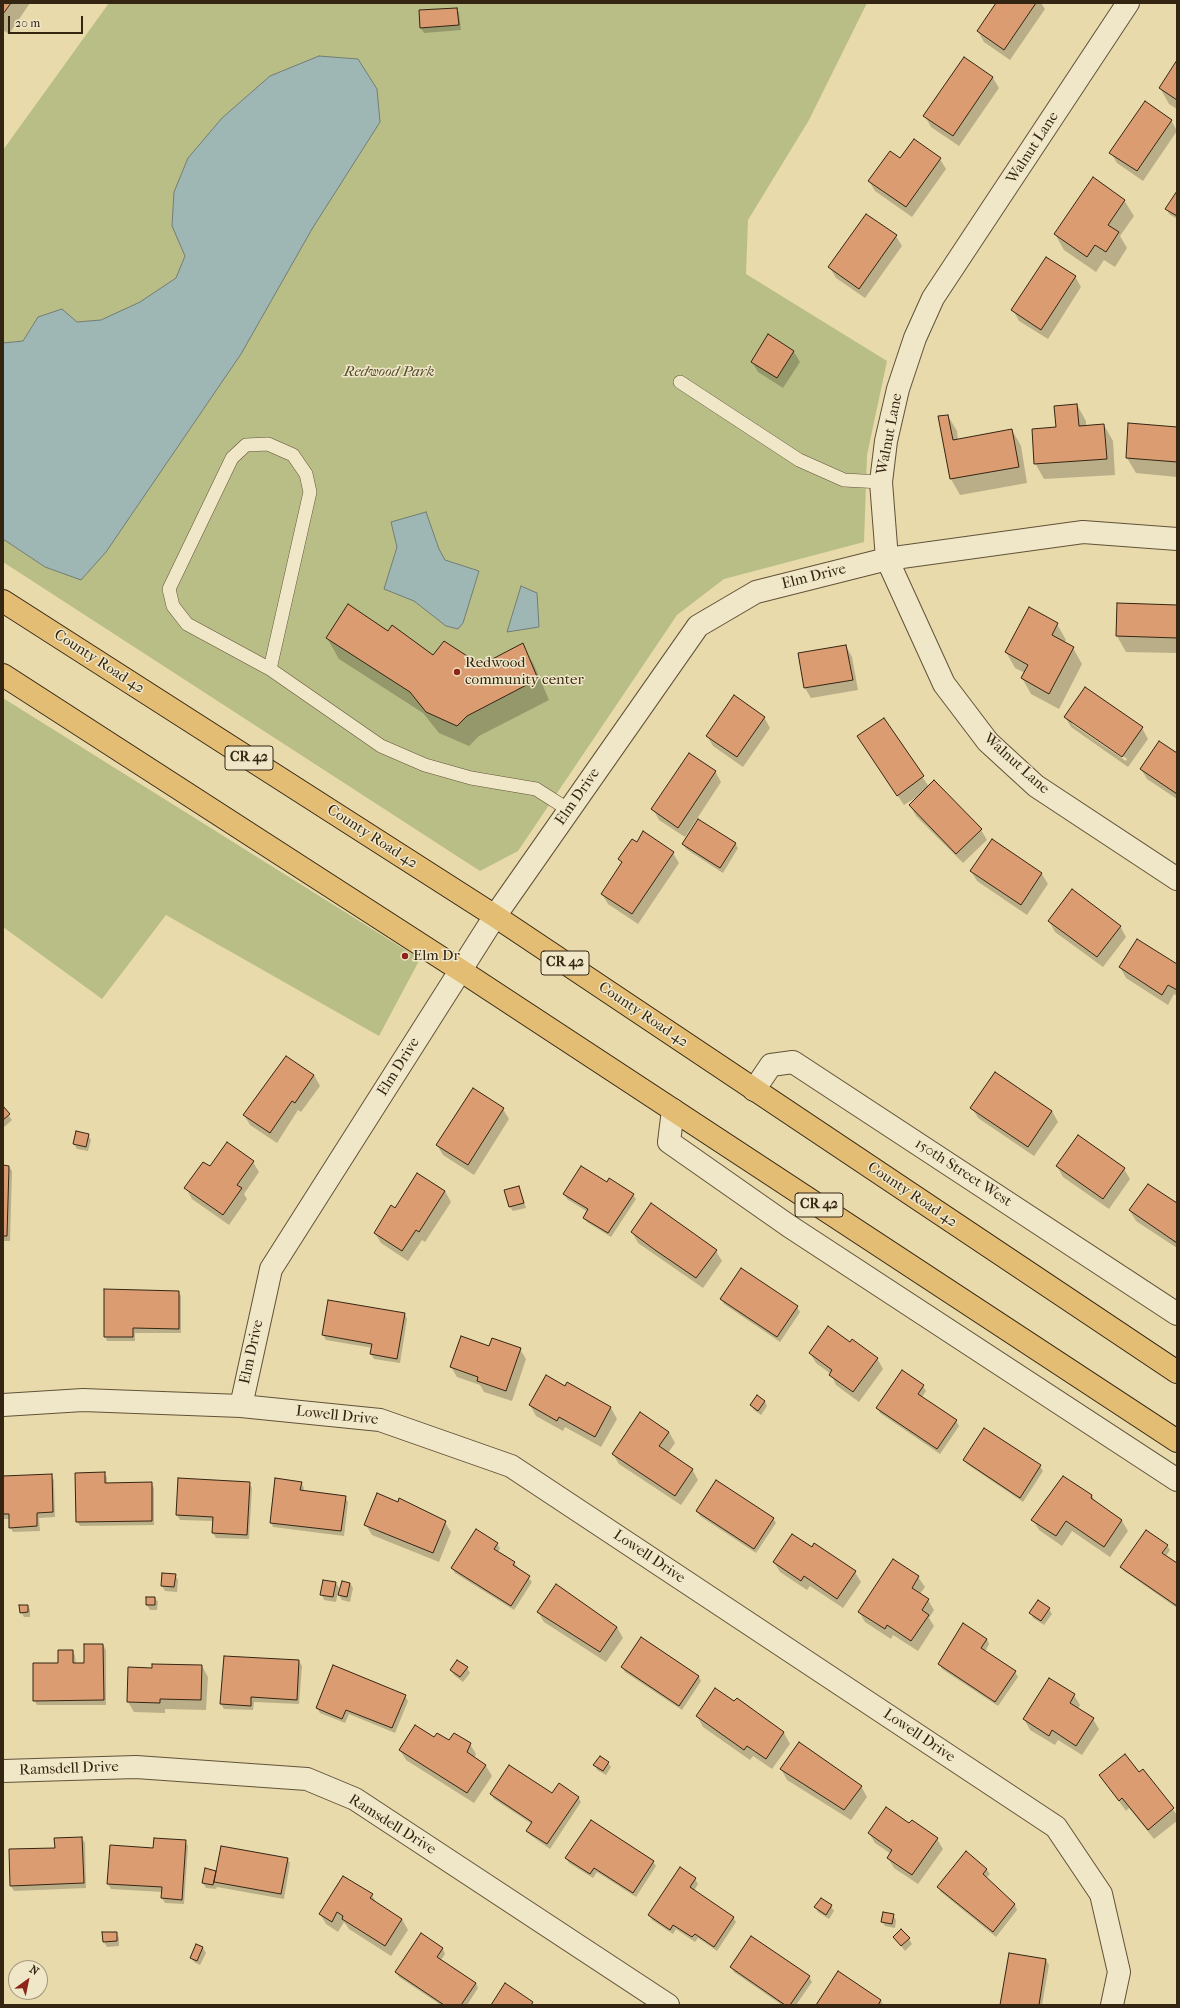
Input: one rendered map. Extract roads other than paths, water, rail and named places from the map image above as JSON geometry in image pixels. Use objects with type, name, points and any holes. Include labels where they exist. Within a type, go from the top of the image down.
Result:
[{"type":"highway","name":"County Road 42","points":[[3,600],[495,916],[1177,1372]]},
{"type":"highway","name":"CR 42","points":[[3,675],[460,970],[1177,1441]]},
{"type":"street","name":"Walnut Lane","points":[[1128,3],[933,298],[915,338],[898,389],[886,441],[881,482],[887,559],[944,684],[988,742],[1036,786],[1177,879]]},
{"type":"street","name":"Elm Drive","points":[[240,1406],[271,1269],[495,916],[698,626],[756,592],[887,559],[1083,532],[1177,539]]},
{"type":"street","name":"150th Street West","points":[[754,1090],[771,1065],[794,1062],[1177,1314]]},
{"type":"street","points":[[673,1110],[669,1142],[789,1226],[1177,1480]]},
{"type":"street","name":"Lowell Drive","points":[[3,1405],[83,1400],[240,1406],[380,1420],[511,1466],[1056,1827],[1101,1894],[1119,1972],[1112,2005]]},
{"type":"street","name":"Ramsdell Drive","points":[[3,1771],[136,1767],[307,1779],[354,1799],[668,2005]]},
{"type":"lane","points":[[680,382],[799,460],[844,480],[881,482]]},
{"type":"lane","points":[[270,669],[310,492],[306,474],[293,455],[268,444],[246,445],[232,458],[169,589],[173,606],[186,624],[270,669],[381,746],[425,765],[471,778],[536,789],[569,810]]},
{"type":"water","points":[[319,56],[358,59],[377,89],[380,122],[312,229],[241,354],[106,552],[81,580],[45,567],[3,539],[3,343],[23,341],[38,317],[62,309],[77,322],[101,320],[140,302],[176,278],[185,256],[172,226],[174,192],[188,158],[222,118],[270,76]]},
{"type":"water","points":[[426,512],[439,549],[445,560],[479,571],[463,623],[458,629],[446,626],[414,601],[384,589],[397,547],[391,522]]},
{"type":"water","points":[[521,586],[537,593],[539,627],[507,632]]},
{"type":"place","name":"Redwood community center","points":[[457,672]]},
{"type":"place","name":"Elm Dr","points":[[405,956]]},
{"type":"park label","name":"Redwood Park","points":[[389,372]]}]
